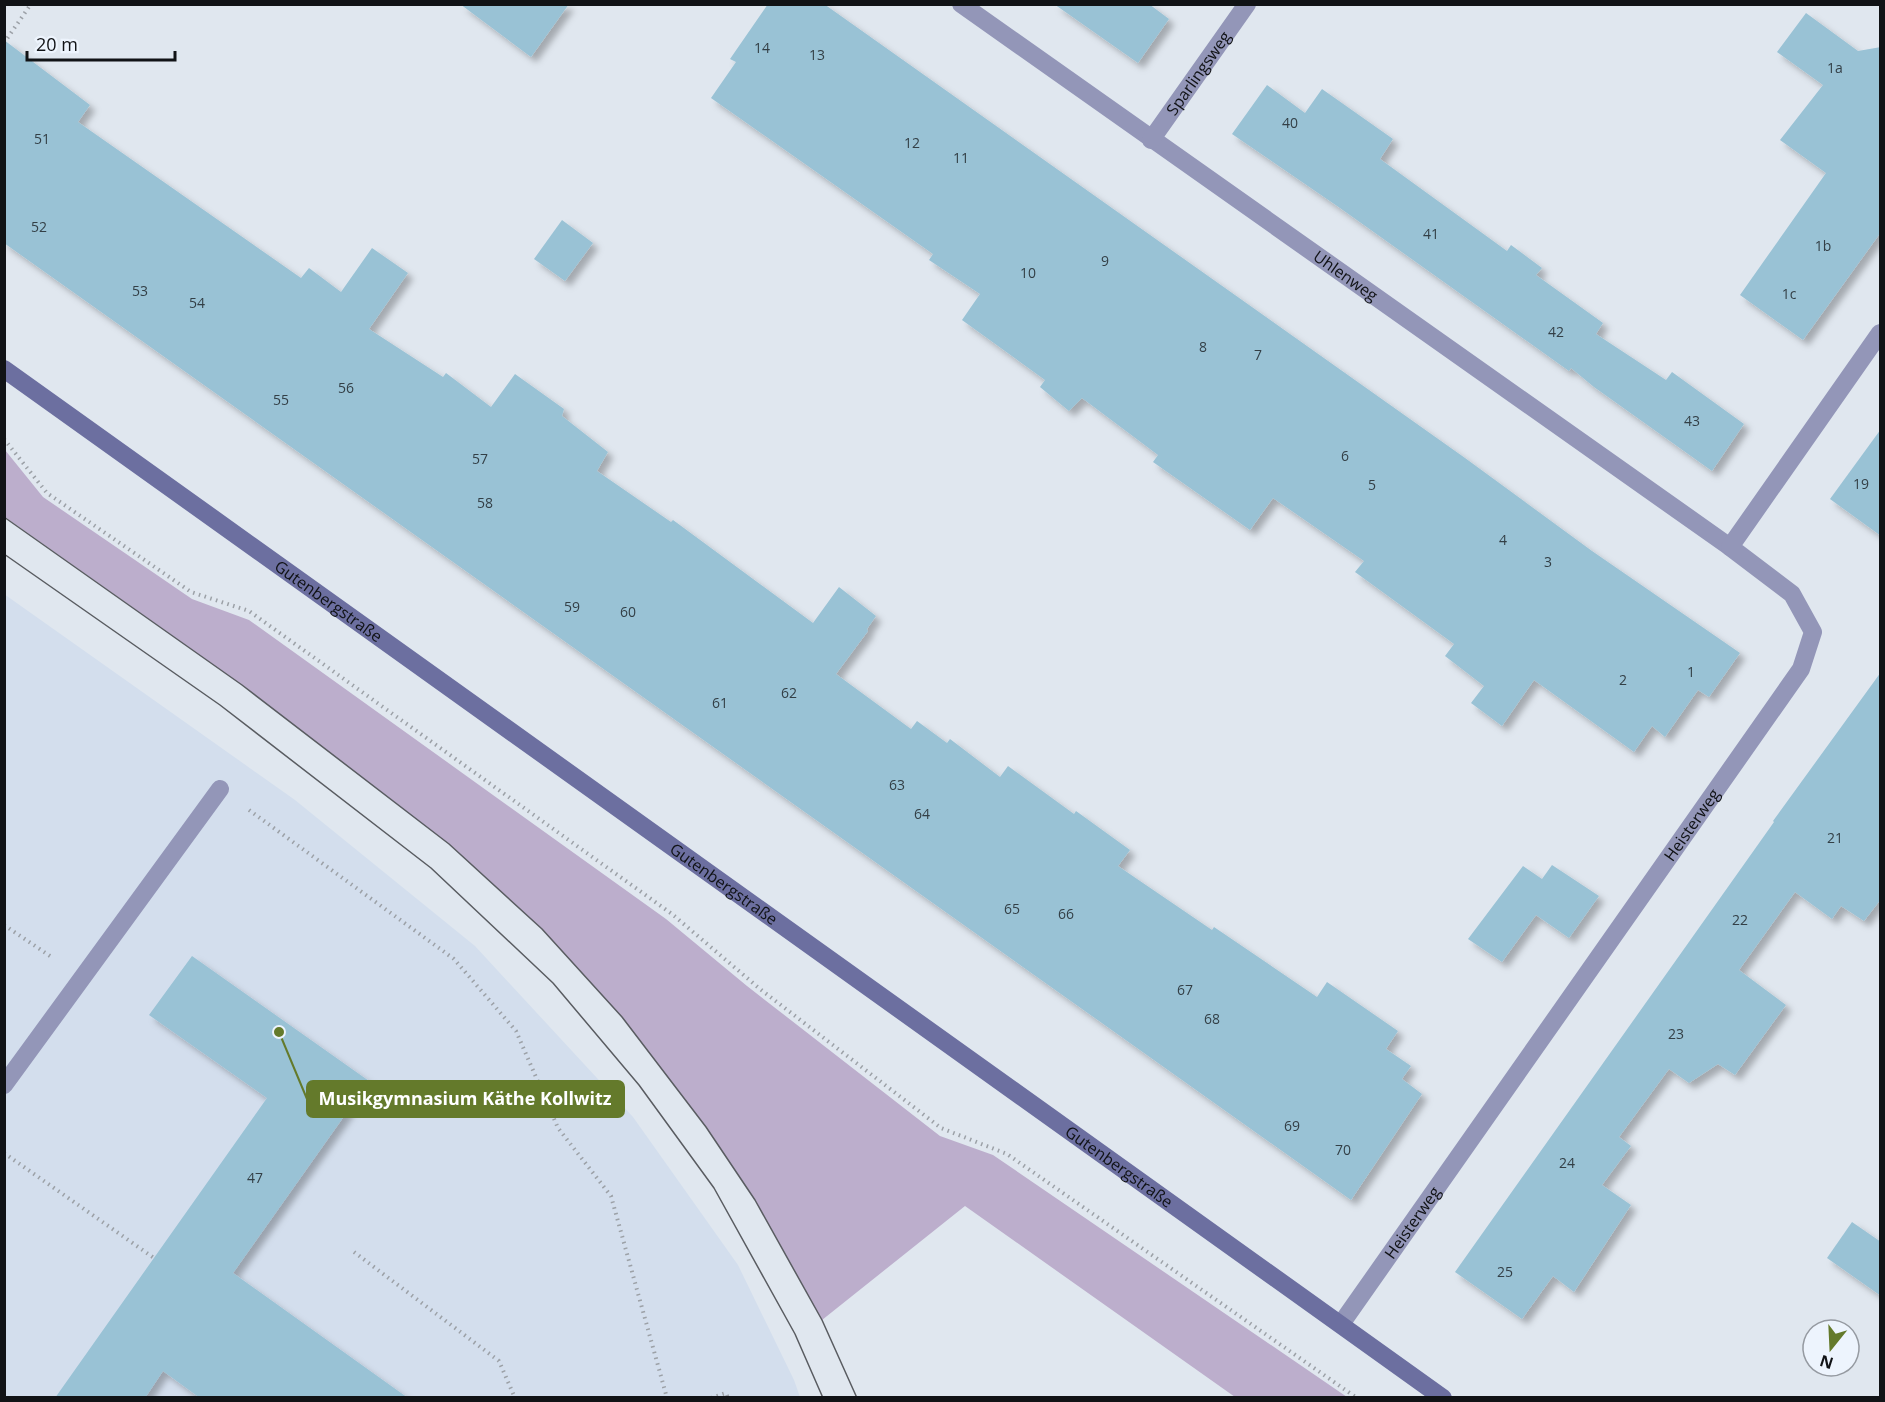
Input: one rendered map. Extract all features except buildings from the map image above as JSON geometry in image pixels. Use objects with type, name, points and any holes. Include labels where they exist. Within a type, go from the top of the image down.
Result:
[{"type":"street","name":"Uhlenweg","points":[[960,4],[1730,547]]},
{"type":"street","name":"Sparlingsweg","points":[[1151,140],[1247,4]]},
{"type":"street","points":[[1730,547],[1881,333]]},
{"type":"street","name":"Gutenbergstraße","points":[[4,369],[1443,1398]]},
{"type":"street","name":"Heisterweg","points":[[1341,1324],[1801,669],[1813,632],[1792,594],[1730,547]]},
{"type":"street","points":[[4,1085],[83,980],[220,789]]},
{"type":"path","points":[[4,43],[31,4]]},
{"type":"path","points":[[4,439],[46,493],[191,592],[249,610],[672,915],[760,988],[941,1128],[1007,1154],[1357,1398]]},
{"type":"path","points":[[220,789],[454,959],[516,1032],[558,1128],[611,1196],[667,1398]]},
{"type":"path","points":[[4,925],[83,980]]},
{"type":"path","points":[[4,1152],[154,1258]]},
{"type":"path","points":[[354,1252],[500,1361],[515,1398]]},
{"type":"path","points":[[711,1398],[726,1393],[728,1398]]},
{"type":"shaded area","points":[[5,450],[43,497],[192,599],[249,620],[666,919],[747,986],[940,1136],[993,1155],[1347,1397],[1235,1397],[965,1206],[822,1320],[755,1200],[706,1127],[622,1017],[542,929],[449,844],[242,685],[5,517]]},
{"type":"shaded area","points":[[4,594],[295,800],[475,946],[633,1117],[738,1265],[800,1397],[5,1397]]},
{"type":"tram line","points":[[4,517],[242,685],[449,844],[542,929],[622,1017],[706,1127],[755,1200],[822,1320],[857,1398]]},
{"type":"tram line","points":[[4,554],[220,705],[431,868],[553,983],[639,1085],[714,1188],[795,1334],[823,1398]]},
{"type":"place","name":"Musikgymnasium Käthe Kollwitz","points":[[279,1032]]}]
